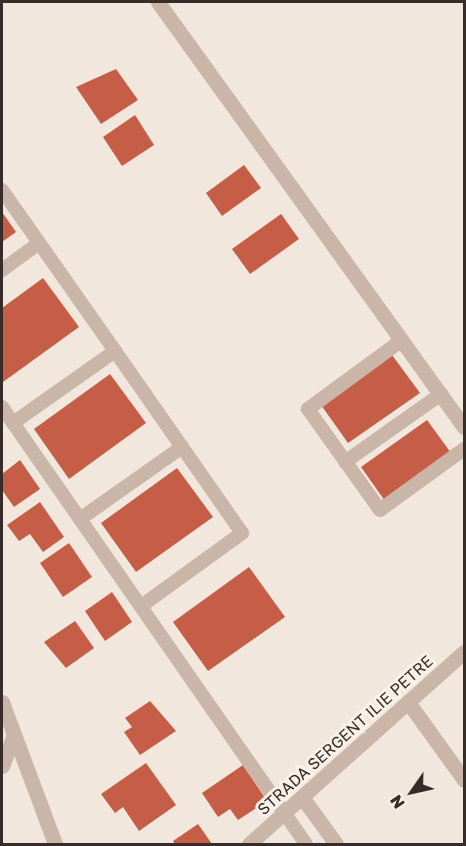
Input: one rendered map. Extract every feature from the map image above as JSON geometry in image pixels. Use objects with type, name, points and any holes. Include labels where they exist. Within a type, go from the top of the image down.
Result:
[{"type":"street","points":[[158,2],[465,427]]},
{"type":"street","name":"STRADA SERGENT ILIE PETRE","points":[[249,844],[465,652]]},
{"type":"street","points":[[2,702],[55,844]]},
{"type":"street","points":[[408,702],[465,780]]},
{"type":"street","points":[[2,766],[14,735]]},
{"type":"street","points":[[302,797],[336,844]]},
{"type":"lane","points":[[2,190],[242,533],[141,606]]},
{"type":"lane","points":[[2,270],[39,243]]},
{"type":"lane","points":[[402,340],[308,409],[380,510],[465,449]]},
{"type":"lane","points":[[13,423],[115,351]]},
{"type":"lane","points":[[345,462],[441,394]]},
{"type":"lane","points":[[2,407],[306,844]]},
{"type":"lane","points":[[80,519],[182,447]]},
{"type":"building","points":[[116,69],[138,100],[101,124],[76,87]]},
{"type":"building","points":[[135,115],[154,145],[122,166],[103,137]]},
{"type":"building","points":[[244,165],[261,188],[222,216],[206,193]]},
{"type":"building","points":[[2,212],[16,232],[2,242]]},
{"type":"building","points":[[281,214],[299,239],[250,274],[232,249]]},
{"type":"building","points":[[43,278],[79,327],[3,382],[2,308]]},
{"type":"building","points":[[392,355],[420,393],[348,443],[321,405]]},
{"type":"building","points":[[110,374],[146,423],[69,479],[34,429]]},
{"type":"building","points":[[427,420],[451,453],[385,501],[361,467]]},
{"type":"building","points":[[20,460],[40,489],[14,507],[2,490],[2,474]]},
{"type":"building","points":[[177,468],[213,517],[136,572],[101,523]]},
{"type":"building","points":[[40,502],[64,537],[43,552],[30,534],[19,541],[7,525]]},
{"type":"building","points":[[69,543],[92,577],[63,597],[40,563]]},
{"type":"building","points":[[249,567],[285,617],[208,671],[173,622]]},
{"type":"building","points":[[112,592],[132,622],[105,641],[85,611]]},
{"type":"building","points":[[75,621],[94,648],[66,668],[44,642]]},
{"type":"building","points":[[150,701],[176,731],[140,755],[124,732],[132,727],[125,718]]},
{"type":"building","points":[[146,763],[176,805],[139,831],[123,807],[115,813],[101,794]]},
{"type":"building","points":[[243,765],[267,801],[238,820],[230,809],[218,817],[202,793]]},
{"type":"building","points":[[198,824],[212,844],[175,844],[173,841]]}]
